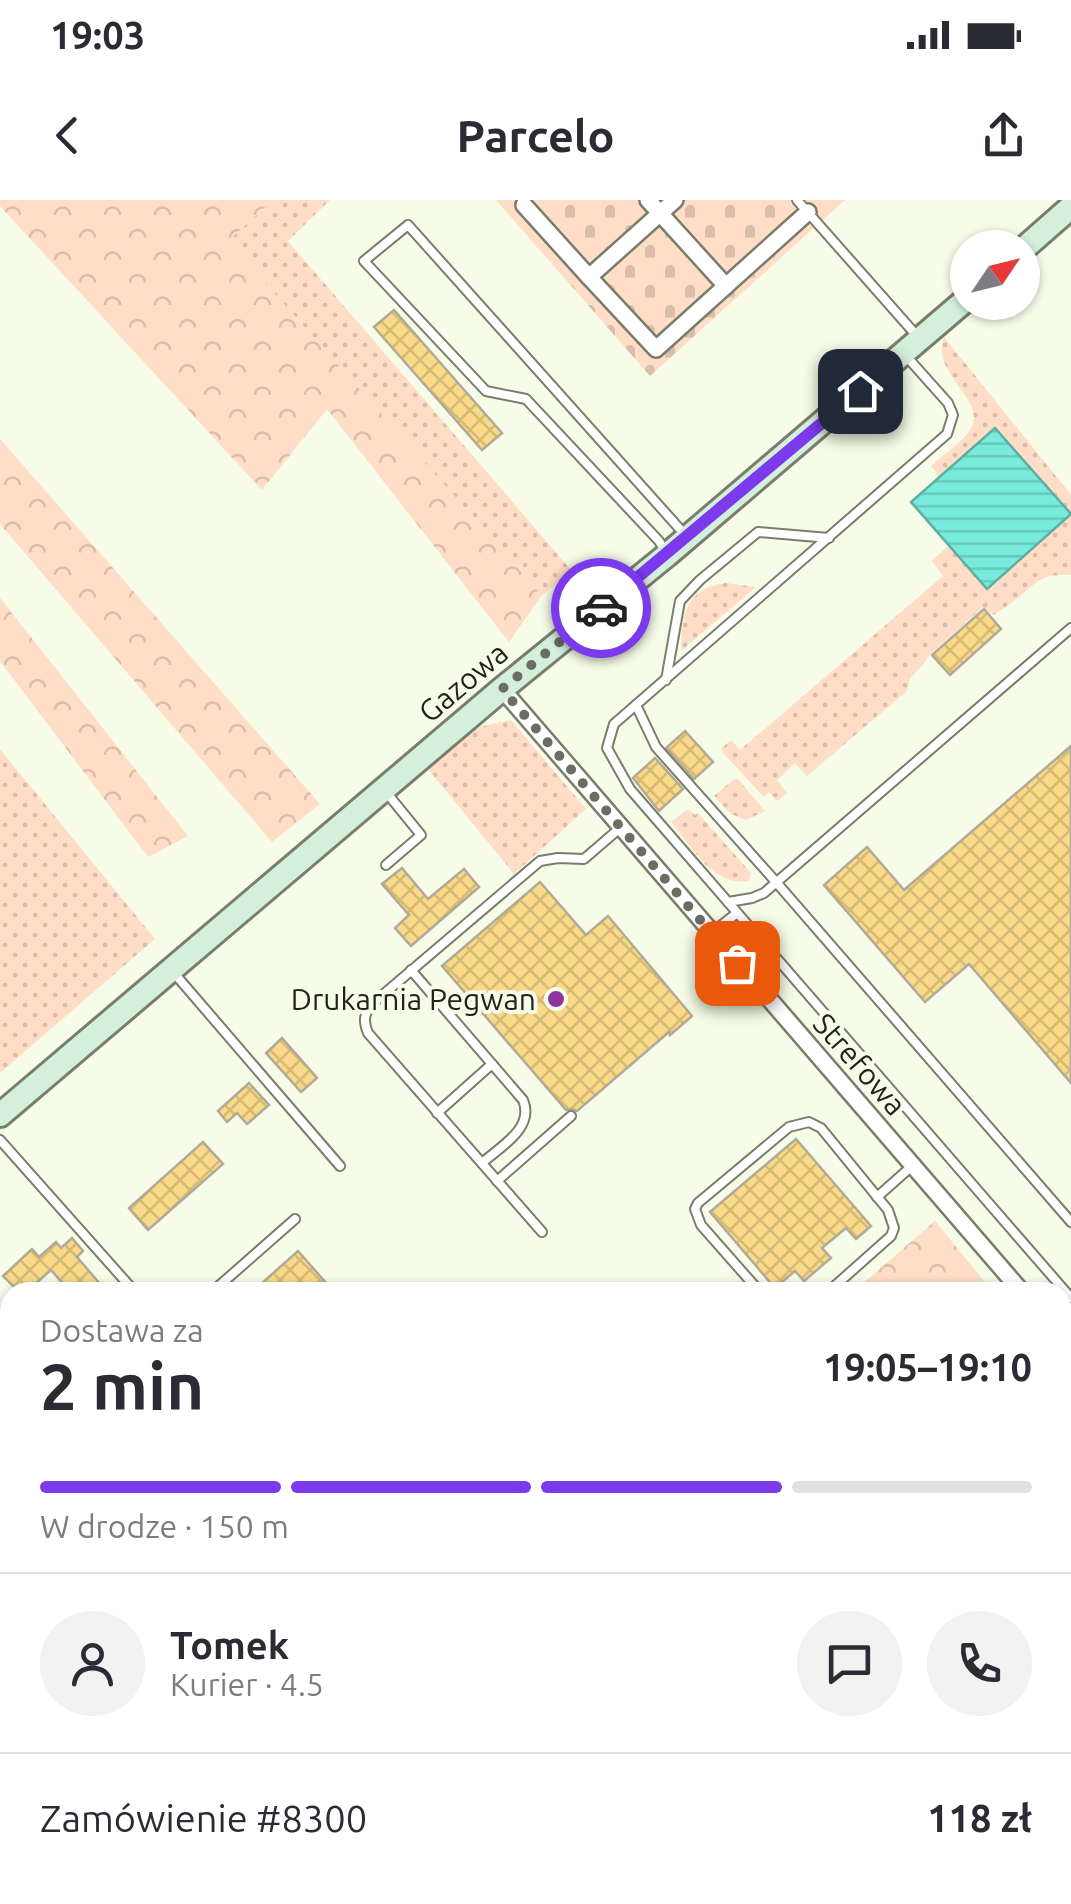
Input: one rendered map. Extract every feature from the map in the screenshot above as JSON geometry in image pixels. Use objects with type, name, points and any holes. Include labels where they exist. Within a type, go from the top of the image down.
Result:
[{"type":"street","points":[[648,200],[726,286]]},
{"type":"street","points":[[590,277],[675,200]]},
{"type":"street","points":[[524,205],[656,350],[726,286],[803,206]]},
{"type":"street","points":[[1040,235],[1071,208]]},
{"type":"street","name":"Gazowa","points":[[0,1115],[950,313]]},
{"type":"street","name":"Strefowa","points":[[502,689],[1013,1282]]},
{"type":"lane","points":[[803,206],[912,346],[953,415],[947,434],[614,724],[607,748],[630,789],[1057,1282]]},
{"type":"lane","points":[[667,555],[526,399],[486,391],[364,260],[408,224],[687,538]]},
{"type":"lane","points":[[666,680],[680,601],[700,580],[758,532],[829,538]]},
{"type":"lane","points":[[728,902],[764,893],[1071,628]]},
{"type":"lane","points":[[636,705],[656,747],[1071,1222]]},
{"type":"lane","points":[[383,789],[421,835],[386,865]]},
{"type":"lane","points":[[542,1232],[368,1034],[364,1024],[366,1012],[540,861],[584,860],[620,828]]},
{"type":"lane","points":[[712,934],[737,913]]},
{"type":"lane","points":[[171,970],[340,1166]]},
{"type":"lane","points":[[411,970],[527,1109],[518,1131],[482,1163]]},
{"type":"lane","points":[[437,1113],[492,1064]]},
{"type":"lane","points":[[497,1181],[571,1116]]},
{"type":"lane","points":[[751,1282],[701,1224],[695,1209],[789,1127],[810,1122],[821,1128],[888,1210],[894,1228],[891,1236],[839,1282]]},
{"type":"lane","points":[[0,1140],[124,1282]]},
{"type":"lane","points":[[877,1197],[912,1166]]},
{"type":"lane","points":[[224,1282],[296,1219]]},
{"type":"green space","points":[[0,200],[273,200],[228,241],[542,595],[509,642],[327,409],[262,490],[0,206]]},
{"type":"green space","points":[[273,200],[330,200],[288,241],[572,571],[542,595],[228,241]]},
{"type":"green space","points":[[496,200],[845,200],[650,376]]},
{"type":"green space","points":[[944,337],[1071,495],[1071,575],[1042,579],[993,615],[983,607],[926,658],[910,678],[907,691],[807,776],[795,763],[777,780],[787,793],[777,801],[769,792],[764,797],[722,748],[731,740],[740,750],[943,576],[932,561],[949,545],[987,588],[995,429],[940,477],[931,466],[968,433],[974,421],[973,410],[945,364]]},
{"type":"green space","points":[[0,439],[320,804],[272,842],[0,524]]},
{"type":"green space","points":[[726,583],[756,587],[681,651],[685,615],[694,597]]},
{"type":"green space","points":[[0,598],[188,836],[148,857],[0,661]]},
{"type":"green space","points":[[511,720],[586,809],[514,874],[428,769],[479,727]]},
{"type":"green space","points":[[0,749],[155,939],[0,1073]]},
{"type":"green space","points":[[734,779],[765,811],[746,820],[731,814],[714,796]]},
{"type":"green space","points":[[686,810],[698,813],[751,873],[749,881],[725,878],[695,853],[671,822]]},
{"type":"green space","points":[[935,1221],[985,1282],[865,1282]]},
{"type":"water","points":[[995,428],[1071,514],[987,589],[911,502]]},
{"type":"building","points":[[394,310],[502,433],[482,450],[374,327]]},
{"type":"building","points":[[984,609],[1001,629],[950,675],[932,655]]},
{"type":"building","points":[[685,731],[713,762],[694,779],[666,748]]},
{"type":"building","points":[[1071,746],[1071,1083],[969,964],[925,1002],[824,885],[867,847],[904,890]]},
{"type":"building","points":[[655,758],[683,789],[659,811],[633,778]]},
{"type":"building","points":[[402,868],[428,899],[464,869],[479,887],[411,946],[395,928],[409,915],[382,884]]},
{"type":"building","name":"Drukarnia Pegwan","points":[[540,882],[586,935],[608,916],[692,1016],[577,1111],[566,1110],[442,966]]},
{"type":"building","points":[[282,1038],[317,1078],[301,1092],[266,1053]]},
{"type":"building","points":[[249,1083],[269,1105],[247,1124],[237,1113],[227,1122],[218,1111]]},
{"type":"building","points":[[796,1139],[871,1226],[856,1239],[846,1228],[822,1248],[831,1258],[804,1281],[795,1271],[782,1282],[770,1282],[710,1212]]},
{"type":"building","points":[[203,1142],[223,1164],[148,1230],[129,1208]]},
{"type":"building","points":[[72,1238],[83,1251],[77,1257],[98,1282],[61,1282],[51,1270],[37,1282],[9,1282],[3,1276],[32,1249],[39,1257],[56,1242],[61,1248]]},
{"type":"building","points":[[298,1251],[325,1282],[263,1282]]},
{"type":"way so far","points":[[601,608],[502,689],[737,963]]},
{"type":"place","name":"Drukarnia Pegwan","points":[[556,999]]},
{"type":"route","points":[[601,608],[860,391]]}]
